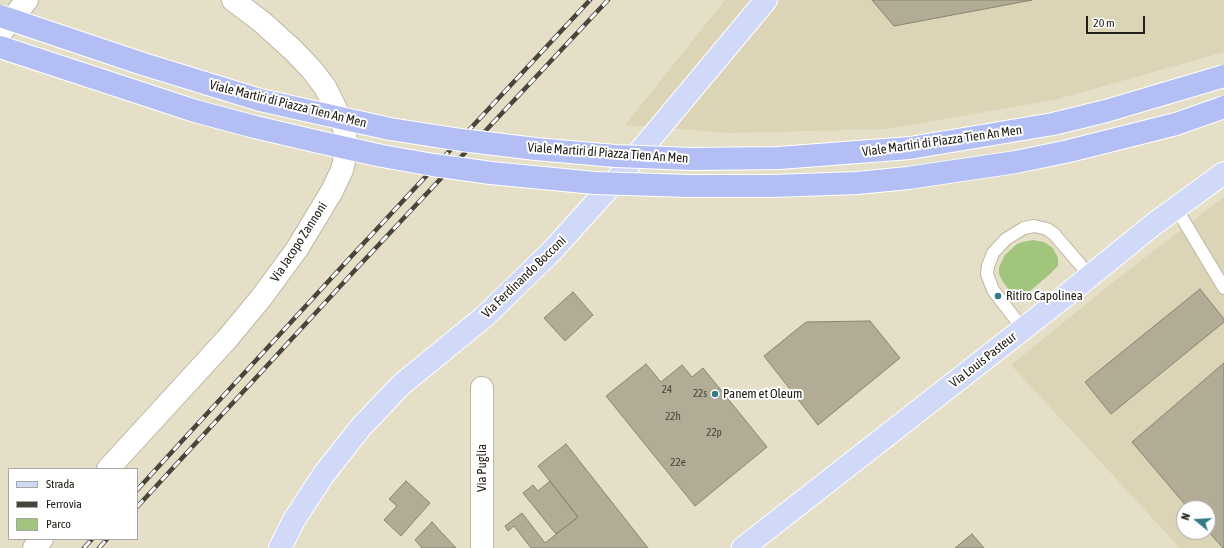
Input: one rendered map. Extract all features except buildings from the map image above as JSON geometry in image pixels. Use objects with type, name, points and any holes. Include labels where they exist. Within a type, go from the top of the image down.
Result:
[{"type":"highway","name":"Viale Martiri di Piazza Tien An Men","points":[[0,16],[140,63],[260,100],[334,117],[390,129],[461,140],[536,149],[615,156],[779,158],[910,148],[996,135],[1106,112],[1224,76]]},
{"type":"highway","points":[[0,47],[195,111],[319,142],[382,156],[491,174],[595,183],[689,186],[773,186],[857,183],[908,178],[1016,162],[1069,151],[1176,124],[1224,108]]},
{"type":"main road","name":"Via Ferdinando Bocconi","points":[[280,548],[294,520],[324,474],[361,427],[402,384],[484,317],[552,251],[616,180],[766,0]]},
{"type":"main road","name":"Via Louis Pasteur","points":[[742,548],[1176,208],[1224,173]]},
{"type":"street","points":[[0,34],[27,0]]},
{"type":"street","name":"Via Jacopo Zannoni","points":[[109,468],[227,339],[261,298],[297,249],[332,191],[342,170],[346,153],[344,131],[337,111],[325,87],[312,70],[294,51],[262,22],[233,0]]},
{"type":"street","name":"Via Puglia","points":[[482,388],[482,548]]},
{"type":"street","points":[[34,548],[41,540]]},
{"type":"lane","points":[[1176,208],[1224,288]]},
{"type":"lane","points":[[1023,329],[993,290],[987,274],[991,258],[997,248],[1006,239],[1024,228],[1034,226],[1047,229],[1054,234],[1090,276]]},
{"type":"shaded area","points":[[725,0],[1224,0],[1224,52],[1054,100],[886,129],[731,133],[625,125]]},
{"type":"shaded area","points":[[1224,197],[1224,548],[1180,548],[1011,365],[1117,279]]},
{"type":"green space","points":[[1033,240],[1044,242],[1053,248],[1058,258],[1058,266],[1023,297],[1018,298],[1013,295],[1003,282],[999,274],[999,267],[1005,255],[1017,244]]},
{"type":"railway","points":[[138,489],[590,0]]},
{"type":"railway","points":[[138,506],[357,268],[608,0]]},
{"type":"railway","points":[[84,548],[91,540]]},
{"type":"railway","points":[[99,548],[106,540]]},
{"type":"place","name":"Ritiro Capolinea","points":[[998,296]]},
{"type":"place","name":"Panem et Oleum","points":[[715,394]]}]
